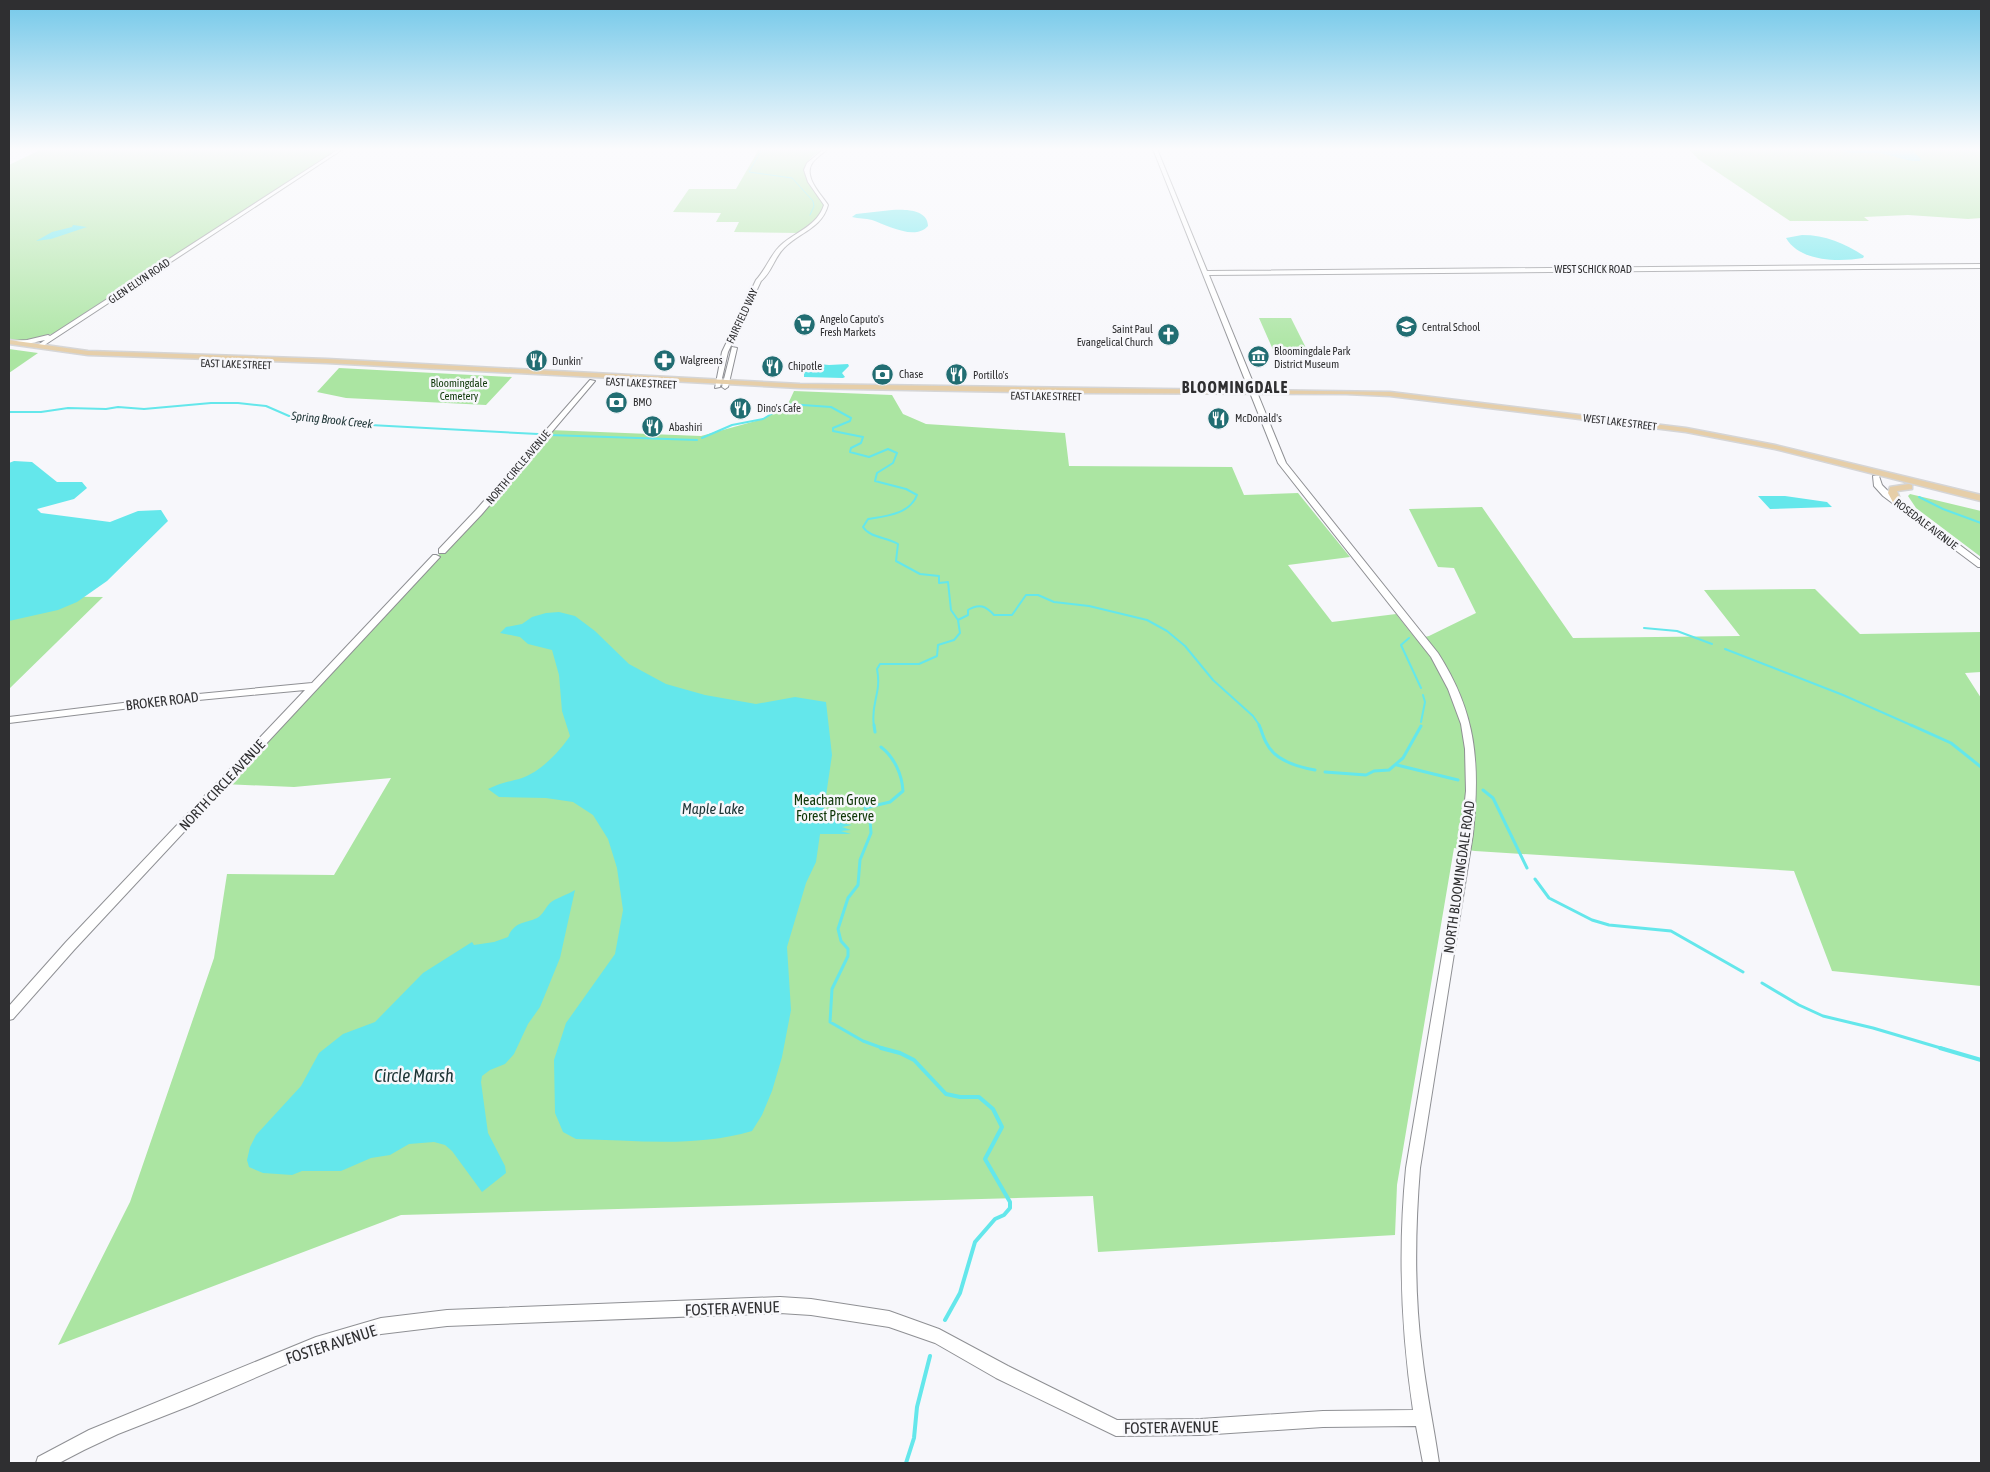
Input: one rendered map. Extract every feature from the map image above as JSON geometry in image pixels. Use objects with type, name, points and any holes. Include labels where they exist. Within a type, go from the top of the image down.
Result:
[{"type":"main road","name":"EAST LAKE STREET","points":[[9,344],[27,351],[87,358],[335,367],[592,381],[846,388],[1254,395]]},
{"type":"main road","name":"EAST LAKE STREET","points":[[9,344],[88,353],[327,361],[852,393],[1059,396],[1254,395]]},
{"type":"main road","points":[[27,351],[38,347]]},
{"type":"main road","points":[[1059,396],[1076,391]]},
{"type":"main road","name":"WEST LAKE STREET","points":[[1254,395],[1390,394],[1686,430],[1775,447],[1909,487],[1981,505]]},
{"type":"main road","name":"WEST LAKE STREET","points":[[1877,476],[1981,498]]},
{"type":"main road","points":[[1897,502],[1892,493],[1893,489],[1909,487]]},
{"type":"street","name":"GLEN ELLYN ROAD","points":[[38,347],[236,218]]},
{"type":"street","name":"FAIRFIELD WAY","points":[[722,385],[738,336],[765,280],[764,277],[772,260],[780,248],[820,218]]},
{"type":"street","name":"NORTH BLOOMINGDALE ROAD","points":[[1183,218],[1285,468],[1435,655],[1457,697],[1468,734],[1471,775],[1464,856],[1409,1203],[1406,1265],[1407,1293],[1413,1360],[1431,1463]]},
{"type":"street","name":"WEST SCHICK ROAD","points":[[1205,273],[1981,266]]},
{"type":"street","points":[[9,344],[44,338],[65,329]]},
{"type":"street","name":"NORTH CIRCLE AVENUE","points":[[9,1015],[70,946],[479,512],[592,381]]},
{"type":"street","name":"ROSEDALE AVENUE","points":[[1877,476],[1878,486],[1981,566]]},
{"type":"street","name":"BROKER ROAD","points":[[9,720],[188,698],[315,686]]},
{"type":"street","name":"FOSTER AVENUE","points":[[44,1463],[66,1449],[117,1426],[318,1345],[360,1331],[404,1322],[446,1318],[780,1305],[859,1313],[889,1319],[917,1329],[939,1338],[1002,1372],[1116,1428],[1200,1427],[1324,1419],[1422,1418]]},
{"type":"green space","points":[[9,218],[233,218],[55,333],[27,341],[9,341]]},
{"type":"green space","points":[[718,218],[819,218],[800,233],[734,232],[739,222],[716,222]]},
{"type":"green space","points":[[1785,218],[1865,218],[1869,221],[1790,221]]},
{"type":"green space","points":[[1948,218],[1981,218],[1968,219]]},
{"type":"green space","points":[[1259,318],[1291,318],[1308,352],[1274,352]]},
{"type":"green space","points":[[9,349],[38,353],[9,373]]},
{"type":"green space","name":"Bloomingdale Cemetery","points":[[339,368],[512,377],[486,405],[346,398],[317,392]]},
{"type":"green space","name":"Meacham Grove Forest Preserve","points":[[794,391],[892,395],[903,414],[926,424],[1065,433],[1069,466],[1232,467],[1244,495],[1298,493],[1350,557],[1288,565],[1332,622],[1396,614],[1416,639],[1429,636],[1476,613],[1454,568],[1438,567],[1409,509],[1482,507],[1573,638],[1740,636],[1704,590],[1815,589],[1860,634],[1981,632],[1981,672],[1965,673],[1981,698],[1981,986],[1832,971],[1794,871],[1475,851],[1454,848],[1397,1185],[1395,1235],[1098,1252],[1093,1196],[401,1215],[58,1345],[130,1202],[214,958],[227,874],[334,875],[391,778],[294,787],[223,784],[479,512],[549,430],[701,436],[763,419],[788,404]]},
{"type":"green space","points":[[1910,494],[1981,511],[1981,557],[1916,508],[1908,496]]},
{"type":"green space","points":[[9,596],[103,597],[9,689]]},
{"type":"water","points":[[857,218],[925,218],[928,226],[916,232],[909,232],[872,220]]},
{"type":"water","points":[[73,225],[87,227],[51,239],[36,241],[52,232],[72,227]]},
{"type":"water","points":[[1802,235],[1819,236],[1835,241],[1864,256],[1863,258],[1832,260],[1810,256],[1792,246],[1786,238]]},
{"type":"water","points":[[808,363],[848,364],[849,366],[842,373],[845,377],[843,378],[804,377],[804,372],[800,372],[801,367]]},
{"type":"water","points":[[14,461],[32,462],[57,482],[82,482],[87,488],[74,499],[37,509],[41,513],[110,522],[138,511],[161,510],[168,521],[107,581],[77,602],[58,610],[9,621],[9,463]]},
{"type":"water","points":[[1758,496],[1785,496],[1827,502],[1832,507],[1770,509]]},
{"type":"water","name":"Maple Lake","points":[[559,612],[575,616],[595,631],[629,664],[666,684],[705,695],[756,704],[795,697],[826,702],[832,755],[823,816],[854,817],[843,819],[853,821],[842,823],[852,825],[842,827],[851,830],[841,831],[851,834],[820,834],[816,862],[806,883],[787,947],[791,1010],[782,1057],[772,1091],[762,1115],[752,1131],[708,1140],[665,1142],[576,1139],[563,1132],[555,1113],[554,1060],[566,1023],[615,954],[623,910],[617,868],[608,839],[593,815],[573,802],[546,798],[499,797],[488,789],[501,783],[522,778],[536,771],[561,748],[570,736],[562,711],[559,675],[552,650],[528,644],[520,637],[500,633],[506,627],[522,624],[532,617]]},
{"type":"water","name":"Circle Marsh","points":[[575,890],[560,958],[540,1007],[528,1024],[514,1054],[505,1064],[490,1070],[482,1076],[481,1082],[488,1133],[505,1166],[506,1173],[482,1192],[452,1151],[445,1145],[434,1142],[409,1144],[390,1155],[371,1158],[341,1171],[302,1171],[292,1175],[263,1173],[249,1167],[247,1160],[250,1147],[256,1135],[301,1086],[319,1053],[343,1034],[375,1022],[423,973],[472,942],[474,945],[494,942],[508,937],[514,928],[520,924],[541,915],[552,901]]},
{"type":"waterway","name":"Spring Brook Creek","points":[[9,412],[41,412],[68,408],[106,409],[118,407],[144,409],[211,403],[238,403],[266,406],[289,416],[304,416],[333,423],[538,434]]},
{"type":"waterway","name":"Spring Brook Creek","points":[[702,438],[732,425],[763,419],[788,404],[831,407],[851,418],[850,421],[833,428],[833,431],[863,437],[861,443],[851,448],[850,452],[869,457],[888,449],[897,453],[893,463],[877,473],[875,481],[906,489],[917,495],[914,501],[903,510],[890,515],[868,519],[863,527],[874,535],[898,544],[896,561],[920,574],[939,576],[939,583],[948,582],[951,610],[958,620]]},
{"type":"waterway","name":"Spring Brook Creek","points":[[549,435],[697,440]]},
{"type":"waterway","points":[[1919,497],[1943,509],[1981,523]]},
{"type":"waterway","points":[[958,620],[968,615],[968,610],[979,606],[988,609],[994,615],[1012,615],[1026,595],[1038,595],[1054,602],[1089,606],[1147,620],[1167,631],[1185,646],[1213,680],[1253,716],[1260,726]]},
{"type":"waterway","name":"Spring Brook Creek","points":[[874,726],[873,711],[878,685],[877,669],[880,664],[919,664],[937,656],[938,645],[954,640],[960,633],[958,620]]},
{"type":"waterway","points":[[1644,628],[1677,631],[1712,644]]},
{"type":"waterway","points":[[1409,638],[1401,645],[1421,688]]},
{"type":"waterway","points":[[1725,649],[1843,695],[1913,726]]},
{"type":"waterway","points":[[1421,722],[1425,702],[1423,695]]},
{"type":"waterway","name":"Spring Brook Creek","points":[[874,725],[875,732]]},
{"type":"waterway","points":[[1259,725],[1266,742],[1275,754],[1294,765],[1315,770]]},
{"type":"waterway","points":[[1911,725],[1951,743],[1981,767]]},
{"type":"waterway","points":[[1325,772],[1366,775],[1374,771],[1389,770],[1403,758],[1421,726]]},
{"type":"waterway","name":"Spring Brook Creek","points":[[881,747],[896,766],[901,778],[903,791],[890,802],[865,808],[870,820],[871,833],[860,860],[858,885],[848,898],[838,929],[841,941],[848,949],[848,956],[832,989],[830,1022],[863,1041],[885,1049]]},
{"type":"waterway","points":[[1397,765],[1458,780]]},
{"type":"waterway","points":[[1483,790],[1493,798],[1527,868]]},
{"type":"waterway","points":[[1535,879],[1549,898],[1592,920],[1609,925],[1671,931],[1743,972]]},
{"type":"waterway","points":[[1762,983],[1799,1005],[1823,1016],[1873,1028],[1944,1049]]},
{"type":"waterway","name":"Spring Brook Creek","points":[[881,1048],[900,1053],[914,1060],[946,1094],[960,1097],[979,1097],[993,1109],[1002,1127],[985,1159],[1010,1202],[1010,1208],[1004,1215],[995,1219],[975,1242],[960,1293],[945,1320]]},
{"type":"waterway","points":[[1940,1048],[1981,1060]]},
{"type":"waterway","name":"Spring Brook Creek","points":[[906,1463],[914,1438],[917,1407],[930,1356]]},
{"type":"place","name":"Angelo Caputo's Fresh Markets","points":[[804,325]]},
{"type":"place","name":"Central School","points":[[1406,327]]},
{"type":"place","name":"Saint Paul Evangelical Church","points":[[1169,335]]},
{"type":"place","name":"Bloomingdale Park District Museum","points":[[1258,357]]},
{"type":"place","name":"Walgreens","points":[[664,360]]},
{"type":"place","name":"Dunkin'","points":[[536,361]]},
{"type":"place","name":"Chipotle","points":[[772,366]]},
{"type":"place","name":"Chase","points":[[883,374]]},
{"type":"place","name":"Portillo's","points":[[957,375]]},
{"type":"place","name":"BMO","points":[[617,402]]},
{"type":"place","name":"Dino's Cafe","points":[[741,408]]},
{"type":"place","name":"McDonald's","points":[[1219,418]]},
{"type":"place","name":"Abashiri","points":[[653,427]]},
{"type":"district","name":"BLOOMINGDALE","points":[[1235,387]]}]
